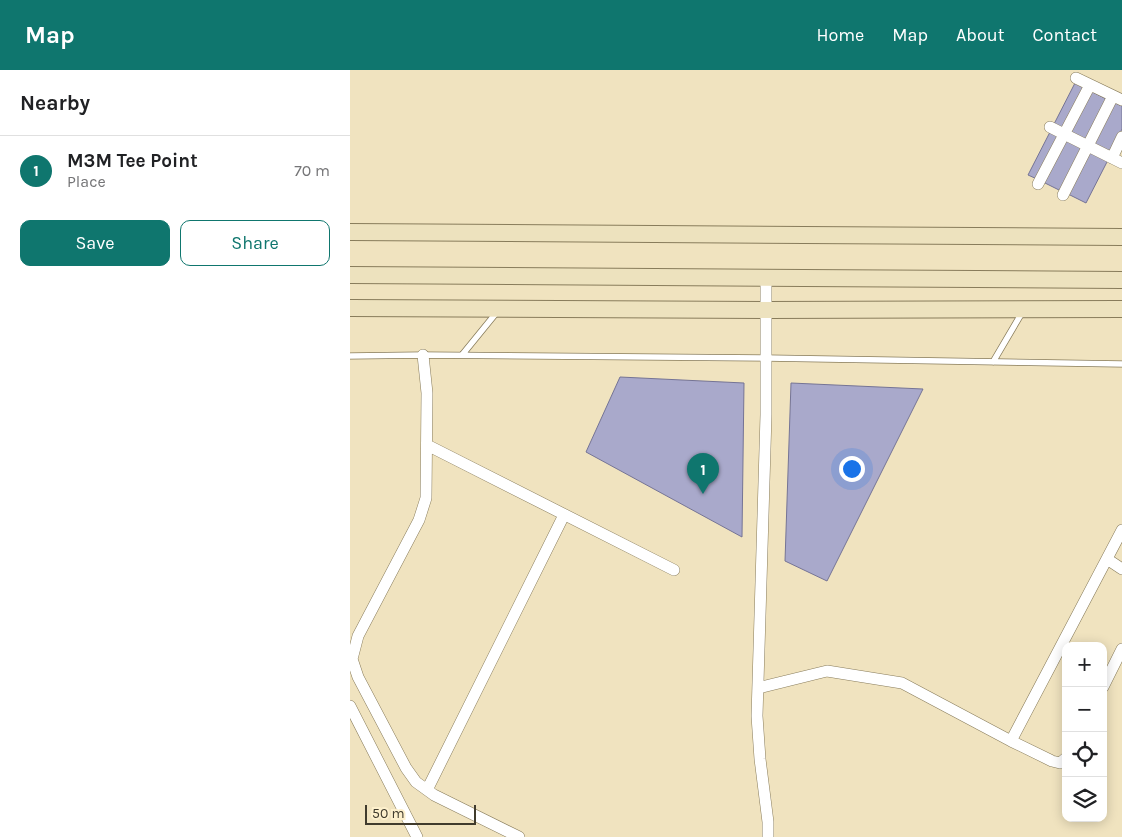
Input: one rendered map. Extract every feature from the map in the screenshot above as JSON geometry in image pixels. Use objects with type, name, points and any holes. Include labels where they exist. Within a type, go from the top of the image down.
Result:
[{"type":"main road","points":[[350,232],[1122,237]]},
{"type":"main road","points":[[350,275],[1122,280]]},
{"type":"main road","points":[[350,308],[766,310],[1122,308]]},
{"type":"street","points":[[1063,196],[1088,146],[1118,98],[1076,78]]},
{"type":"street","points":[[1038,184],[1090,85]]},
{"type":"street","points":[[1050,127],[1117,160],[1122,137]]},
{"type":"street","points":[[766,278],[766,415],[757,716],[768,837]]},
{"type":"street","points":[[423,355],[427,393],[426,498],[419,520],[358,636],[352,659],[358,678],[406,768],[416,782],[434,796],[519,837]]},
{"type":"street","points":[[427,445],[674,570]]},
{"type":"street","points":[[427,790],[564,515]]},
{"type":"street","points":[[1011,741],[1122,530]]},
{"type":"street","points":[[1107,559],[1122,569]]},
{"type":"street","points":[[1107,679],[1122,649]]},
{"type":"street","points":[[758,688],[827,671],[902,683],[1011,741],[1052,761],[1060,763],[1062,761]]},
{"type":"street","points":[[350,706],[417,837]]},
{"type":"lane","points":[[462,356],[500,308]]},
{"type":"lane","points":[[993,362],[1024,309]]},
{"type":"lane","points":[[350,356],[766,358],[1122,364]]},
{"type":"building","points":[[1075,83],[1084,88],[1062,131],[1053,126]]},
{"type":"building","points":[[1091,91],[1108,100],[1085,143],[1069,135]]},
{"type":"building","points":[[1114,102],[1122,106],[1122,129],[1109,155],[1092,146]]},
{"type":"building","points":[[1050,132],[1059,137],[1037,179],[1028,175]]},
{"type":"building","points":[[1065,139],[1084,148],[1061,191],[1043,182]]},
{"type":"building","points":[[1089,151],[1108,160],[1086,203],[1068,194]]},
{"type":"building","points":[[620,377],[744,383],[742,537],[586,452]]},
{"type":"building","points":[[791,383],[923,389],[827,581],[785,561]]},
{"type":"place","name":"M3M Tee Point","points":[[703,494]]}]
